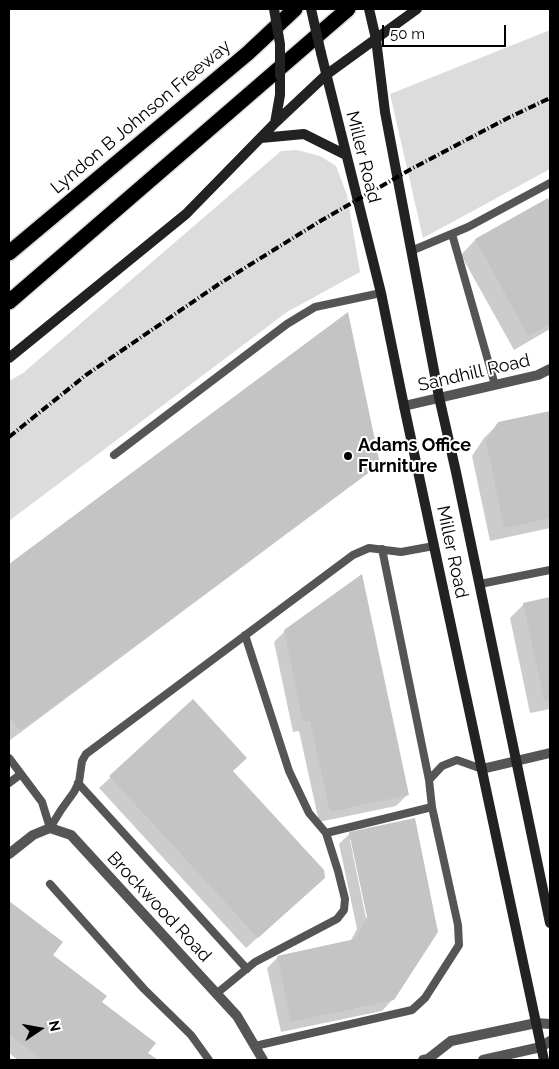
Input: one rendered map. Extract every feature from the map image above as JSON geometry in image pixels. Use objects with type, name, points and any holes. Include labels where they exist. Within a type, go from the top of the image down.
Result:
[{"type":"highway","name":"Lyndon B Johnson Freeway","points":[[9,253],[248,53],[295,9]]},
{"type":"highway","points":[[9,302],[348,9]]},
{"type":"main road","points":[[274,9],[280,44],[280,95],[275,123]]},
{"type":"main road","name":"Miller Road","points":[[311,9],[381,293],[536,1023],[546,1044],[544,1060]]},
{"type":"main road","points":[[9,358],[186,214],[275,123],[326,75],[417,9]]},
{"type":"main road","name":"Miller Road","points":[[369,10],[376,39],[385,112],[439,397],[480,584],[550,923]]},
{"type":"main road","points":[[261,138],[304,134],[346,155]]},
{"type":"street","name":"Sandhill Road","points":[[404,406],[538,375],[550,369]]},
{"type":"street","points":[[482,768],[550,753]]},
{"type":"street","points":[[9,854],[34,835],[50,828]]},
{"type":"street","name":"Brockwood Road","points":[[50,828],[70,835],[237,1016],[263,1060]]},
{"type":"street","points":[[429,1060],[451,1041],[536,1023],[550,1024]]},
{"type":"street","points":[[482,1060],[546,1044]]},
{"type":"lane","points":[[411,251],[452,234],[550,183]]},
{"type":"lane","points":[[452,234],[495,385]]},
{"type":"lane","points":[[114,455],[287,324],[315,307],[381,293]]},
{"type":"lane","points":[[50,828],[78,784],[82,761],[86,754],[353,555],[369,548],[401,552],[434,546]]},
{"type":"lane","points":[[255,1046],[412,1010],[424,998],[459,945],[458,924],[432,806],[429,780],[382,549]]},
{"type":"lane","points":[[480,584],[550,570]]},
{"type":"lane","points":[[216,994],[255,962],[337,919],[344,910],[345,899],[330,842],[326,833],[309,813],[289,772],[245,636]]},
{"type":"lane","points":[[9,758],[42,802],[50,828]]},
{"type":"lane","points":[[429,780],[442,766],[457,760],[482,768]]},
{"type":"lane","points":[[9,783],[21,774]]},
{"type":"lane","points":[[78,784],[247,969]]},
{"type":"lane","points":[[326,833],[432,806]]},
{"type":"lane","points":[[50,884],[144,989],[191,1035],[208,1060]]},
{"type":"shaded area","points":[[550,30],[550,169],[423,238],[390,94]]},
{"type":"shaded area","points":[[297,150],[320,156],[336,166],[347,195],[360,272],[287,312],[9,521],[9,381],[23,373],[281,151]]},
{"type":"building","points":[[548,198],[550,202],[550,324],[528,336],[475,239]]},
{"type":"building","points":[[348,312],[380,464],[20,731],[9,716],[9,564]]},
{"type":"building","points":[[550,411],[550,518],[504,528],[486,441],[498,422]]},
{"type":"building","points":[[362,574],[409,795],[330,812],[310,721],[303,722],[284,630]]},
{"type":"building","points":[[550,597],[550,699],[544,700],[523,603]]},
{"type":"building","points":[[193,699],[247,758],[233,771],[324,870],[325,878],[258,938],[109,776]]},
{"type":"building","points":[[415,818],[438,932],[394,1000],[291,1022],[277,956],[355,939],[367,917],[349,832]]},
{"type":"building","points":[[9,901],[63,942],[53,955],[107,996],[102,1002],[156,1043],[148,1053],[158,1060],[42,1060],[9,1034]]},
{"type":"railway","points":[[9,437],[86,375],[219,284],[322,220],[413,168],[550,98]]},
{"type":"place","name":"Adams Office Furniture","points":[[348,456]]}]
